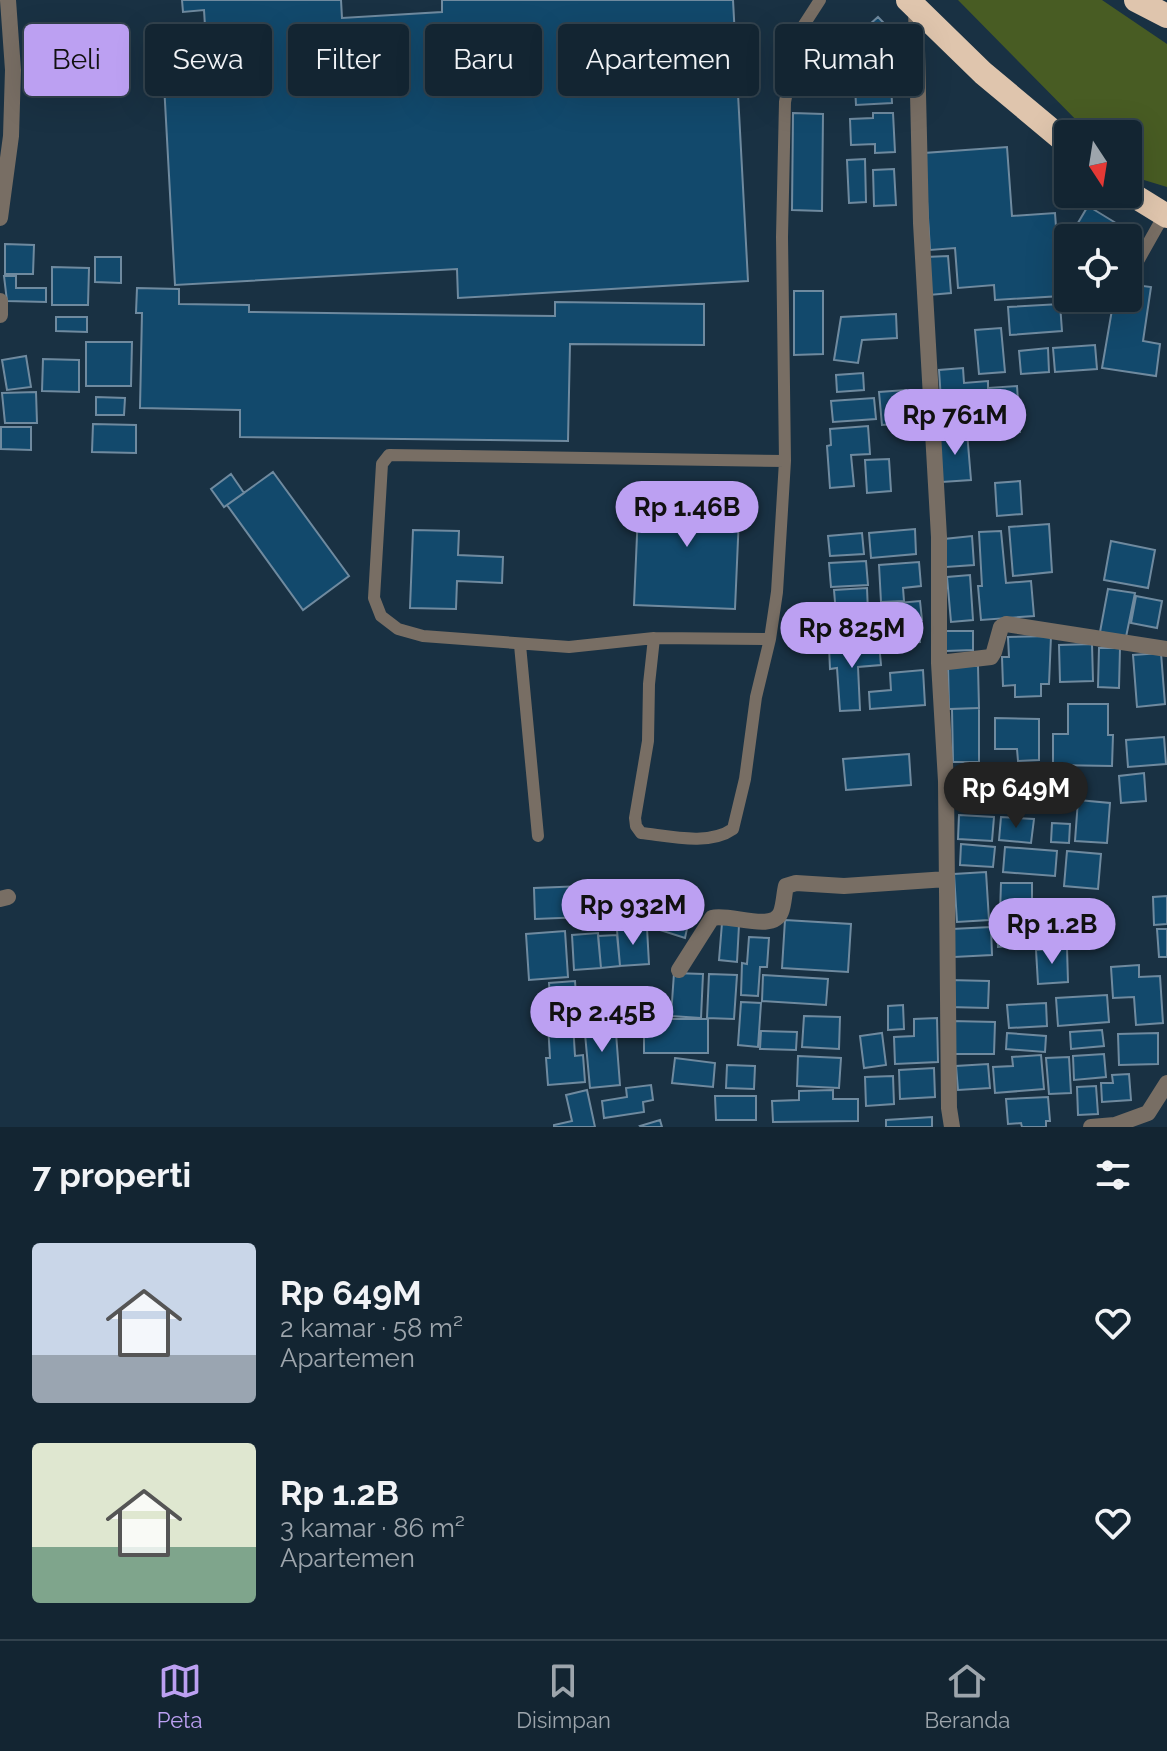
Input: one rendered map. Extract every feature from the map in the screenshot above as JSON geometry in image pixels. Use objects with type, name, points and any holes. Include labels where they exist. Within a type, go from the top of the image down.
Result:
[{"type":"highway","points":[[1136,0],[1167,16]]},
{"type":"highway","points":[[912,4],[983,73],[1054,132]]},
{"type":"highway","points":[[1142,199],[1166,210]]},
{"type":"street","points":[[0,218],[11,136],[13,70],[8,0]]},
{"type":"street","points":[[912,4],[939,537],[939,663],[946,781],[946,968],[952,1127]]},
{"type":"street","points":[[0,301],[0,315]]},
{"type":"street","points":[[939,663],[991,657],[1001,627],[1006,624],[1167,649]]},
{"type":"street","points":[[679,970],[712,918],[773,921],[780,915],[786,886],[796,883],[844,886],[947,879]]},
{"type":"street","points":[[1091,1127],[1115,1125],[1148,1113],[1167,1083]]},
{"type":"lane","points":[[654,638],[648,741],[636,826],[641,833],[695,838],[726,834],[736,823],[777,592],[785,461],[782,237],[785,102],[798,34],[820,0]]},
{"type":"lane","points":[[1142,254],[1166,210]]},
{"type":"lane","points":[[770,639],[654,638],[569,647],[423,636],[398,629],[381,616],[374,598],[382,464],[386,457],[785,461]]},
{"type":"lane","points":[[520,645],[538,836]]},
{"type":"green space","points":[[958,0],[1102,0],[1167,44],[1167,187],[1142,179],[1142,120],[1076,120]]},
{"type":"building","points":[[182,0],[341,0],[342,18],[442,12],[442,0],[733,0],[734,24],[558,24],[558,96],[738,96],[748,281],[458,298],[457,269],[175,285],[165,96],[272,96],[272,24],[205,24],[204,10],[183,12]]},
{"type":"building","points":[[878,17],[885,24],[870,24]]},
{"type":"building","points":[[856,96],[892,96],[892,103],[856,105]]},
{"type":"building","points":[[793,113],[823,114],[822,211],[792,210]]},
{"type":"building","points":[[873,113],[893,113],[895,152],[875,153],[875,144],[851,145],[850,119],[873,118]]},
{"type":"building","points":[[1007,147],[1012,216],[1055,213],[1054,296],[995,300],[994,285],[958,288],[955,248],[930,250],[924,153]]},
{"type":"building","points":[[865,159],[866,202],[849,203],[847,160]]},
{"type":"building","points":[[894,169],[896,205],[874,206],[873,170]]},
{"type":"building","points":[[1087,208],[1091,208],[1118,224],[1077,224]]},
{"type":"building","points":[[5,244],[34,245],[33,274],[5,274]]},
{"type":"building","points":[[948,256],[951,293],[929,295],[926,257]]},
{"type":"building","points":[[95,257],[121,257],[121,283],[95,282]]},
{"type":"building","points":[[52,267],[89,268],[88,305],[52,305]]},
{"type":"building","points":[[4,276],[16,276],[16,288],[46,288],[46,302],[7,301]]},
{"type":"building","points":[[1142,286],[1151,287],[1143,341],[1160,344],[1156,376],[1102,368],[1112,312],[1142,312]]},
{"type":"building","points":[[137,288],[179,289],[179,304],[249,305],[249,312],[555,316],[555,302],[704,304],[704,345],[570,344],[568,441],[240,437],[240,410],[140,408],[142,313],[136,313]]},
{"type":"building","points":[[794,291],[823,291],[823,354],[794,355]]},
{"type":"building","points":[[1054,304],[1054,312],[1061,312],[1062,331],[1010,335],[1008,307]]},
{"type":"building","points":[[896,314],[897,338],[862,340],[858,363],[834,360],[841,317]]},
{"type":"building","points":[[56,317],[87,317],[87,332],[56,331]]},
{"type":"building","points":[[1001,328],[1005,372],[979,374],[975,330]]},
{"type":"building","points":[[86,342],[132,342],[131,386],[86,386]]},
{"type":"building","points":[[1095,345],[1097,369],[1055,372],[1053,348]]},
{"type":"building","points":[[1048,348],[1049,372],[1021,374],[1019,351]]},
{"type":"building","points":[[26,356],[31,387],[7,390],[2,360]]},
{"type":"building","points":[[43,359],[79,360],[79,392],[42,391]]},
{"type":"building","points":[[963,368],[964,383],[988,381],[988,388],[1017,386],[1020,432],[979,435],[976,402],[965,403],[966,414],[942,415],[939,370]]},
{"type":"building","points":[[863,373],[864,390],[837,392],[836,375]]},
{"type":"building","points":[[906,390],[908,423],[882,425],[879,392]]},
{"type":"building","points":[[36,392],[37,423],[5,423],[2,393]]},
{"type":"building","points":[[96,397],[125,398],[124,415],[96,415]]},
{"type":"building","points":[[874,398],[876,419],[833,422],[831,401]]},
{"type":"building","points":[[93,424],[136,425],[136,453],[92,452]]},
{"type":"building","points":[[868,426],[870,454],[851,455],[854,486],[830,488],[827,446],[831,445],[830,429]]},
{"type":"building","points":[[1,427],[31,427],[31,450],[1,449]]},
{"type":"building","points":[[967,432],[971,480],[942,482],[939,435]]},
{"type":"building","points":[[889,459],[891,491],[867,493],[865,460]]},
{"type":"building","points":[[273,472],[349,576],[303,610],[227,505]]},
{"type":"building","points":[[231,474],[244,493],[224,507],[211,489]]},
{"type":"building","points":[[1020,481],[1022,514],[997,516],[995,483]]},
{"type":"building","points":[[639,489],[740,493],[735,609],[634,605]]},
{"type":"building","points":[[1049,524],[1052,572],[1013,576],[1009,527]]},
{"type":"building","points":[[915,529],[916,554],[871,558],[869,533]]},
{"type":"building","points":[[413,530],[459,531],[458,555],[503,557],[502,583],[457,581],[456,609],[410,608]]},
{"type":"building","points":[[1001,531],[1006,583],[1031,581],[1034,616],[981,620],[979,532]]},
{"type":"building","points":[[862,533],[864,554],[830,556],[828,536]]},
{"type":"building","points":[[972,536],[974,565],[946,567],[944,539]]},
{"type":"building","points":[[1111,541],[1155,550],[1148,588],[1104,580]]},
{"type":"building","points":[[866,561],[868,585],[831,587],[829,563]]},
{"type":"building","points":[[919,562],[921,586],[903,588],[904,601],[881,602],[879,565]]},
{"type":"building","points":[[970,575],[973,620],[951,622],[947,577]]},
{"type":"building","points":[[867,588],[868,612],[836,614],[834,590]]},
{"type":"building","points":[[1108,589],[1135,593],[1126,637],[1100,632]]},
{"type":"building","points":[[1136,596],[1162,601],[1157,628],[1131,623]]},
{"type":"building","points":[[920,601],[922,620],[878,624],[876,605]]},
{"type":"building","points":[[919,624],[920,642],[886,644],[884,627]]},
{"type":"building","points":[[946,631],[973,631],[973,650],[946,651]]},
{"type":"building","points":[[1051,636],[1049,684],[1041,684],[1041,696],[1015,697],[1015,685],[1003,686],[1002,657],[1009,657],[1008,637]]},
{"type":"building","points":[[879,643],[881,665],[858,667],[860,710],[840,711],[837,668],[830,669],[829,646]]},
{"type":"building","points":[[1092,644],[1093,681],[1060,682],[1059,645]]},
{"type":"building","points":[[1099,648],[1120,648],[1119,688],[1098,687]]},
{"type":"building","points":[[1161,653],[1165,704],[1137,707],[1133,655]]},
{"type":"building","points":[[948,666],[978,666],[979,708],[949,709]]},
{"type":"building","points":[[923,670],[925,705],[870,709],[869,692],[891,690],[890,673]]},
{"type":"building","points":[[1068,704],[1108,704],[1108,735],[1113,735],[1112,766],[1053,765],[1053,734],[1068,734]]},
{"type":"building","points":[[979,708],[979,762],[953,762],[952,709]]},
{"type":"building","points":[[995,718],[1039,719],[1039,760],[1018,761],[1017,749],[995,749]]},
{"type":"building","points":[[1164,737],[1166,764],[1128,767],[1126,740]]},
{"type":"building","points":[[909,754],[911,785],[846,790],[843,759]]},
{"type":"building","points":[[1144,773],[1146,801],[1121,803],[1119,776]]},
{"type":"building","points":[[1002,774],[1040,776],[1037,811],[1000,808]]},
{"type":"building","points":[[958,779],[995,782],[993,810],[956,807]]},
{"type":"building","points":[[1044,781],[1061,782],[1058,813],[1041,812]]},
{"type":"building","points":[[1078,800],[1110,803],[1107,843],[1075,841]]},
{"type":"building","points":[[959,815],[994,817],[992,841],[958,839]]},
{"type":"building","points":[[1001,817],[1034,819],[1031,843],[999,840]]},
{"type":"building","points":[[1052,823],[1070,824],[1069,843],[1051,842]]},
{"type":"building","points":[[961,844],[995,847],[993,867],[960,865]]},
{"type":"building","points":[[1005,847],[1057,851],[1055,876],[1003,872]]},
{"type":"building","points":[[1067,851],[1101,854],[1098,889],[1064,886]]},
{"type":"building","points":[[986,872],[989,920],[957,922],[954,874]]},
{"type":"building","points":[[1001,883],[1032,883],[1032,914],[1000,913]]},
{"type":"building","points":[[636,884],[637,915],[535,919],[534,888]]},
{"type":"building","points":[[1167,896],[1167,924],[1154,925],[1153,897]]},
{"type":"building","points":[[1059,899],[1099,902],[1097,924],[1057,921]]},
{"type":"building","points":[[657,915],[688,924],[685,938],[654,928]]},
{"type":"building","points":[[785,920],[851,924],[848,972],[782,968]]},
{"type":"building","points":[[1024,921],[1025,945],[998,947],[997,923]]},
{"type":"building","points":[[722,923],[739,925],[737,962],[719,960]]},
{"type":"building","points":[[991,927],[992,955],[954,957],[952,929]]},
{"type":"building","points":[[647,928],[649,964],[620,966],[617,930]]},
{"type":"building","points":[[1157,929],[1167,929],[1167,957],[1159,957]]},
{"type":"building","points":[[565,931],[568,977],[529,980],[526,934]]},
{"type":"building","points":[[598,933],[601,968],[574,970],[572,935]]},
{"type":"building","points":[[617,935],[620,966],[601,968],[598,936]]},
{"type":"building","points":[[749,937],[769,938],[767,967],[760,967],[758,996],[741,995],[742,963],[747,964]]},
{"type":"building","points":[[1067,948],[1068,982],[1038,984],[1036,950]]},
{"type":"building","points":[[1139,965],[1139,977],[1160,976],[1163,1023],[1136,1025],[1134,997],[1113,998],[1111,967]]},
{"type":"building","points":[[674,973],[703,974],[701,1018],[671,1016]]},
{"type":"building","points":[[709,974],[737,975],[734,1019],[707,1018]]},
{"type":"building","points":[[763,975],[828,979],[826,1005],[762,1001]]},
{"type":"building","points":[[949,980],[989,981],[988,1008],[949,1007]]},
{"type":"building","points":[[575,981],[577,1009],[551,1011],[549,983]]},
{"type":"building","points":[[634,991],[637,1015],[587,1019],[585,995]]},
{"type":"building","points":[[1107,995],[1109,1022],[1058,1026],[1056,998]]},
{"type":"building","points":[[741,1002],[761,1003],[758,1047],[738,1045]]},
{"type":"building","points":[[1046,1003],[1047,1026],[1009,1028],[1007,1005]]},
{"type":"building","points":[[903,1005],[904,1029],[888,1030],[888,1006]]},
{"type":"building","points":[[804,1016],[840,1017],[839,1049],[802,1047]]},
{"type":"building","points":[[937,1018],[938,1062],[895,1064],[894,1037],[914,1036],[914,1019]]},
{"type":"building","points":[[644,1019],[708,1019],[708,1053],[644,1053]]},
{"type":"building","points":[[615,1020],[620,1085],[590,1088],[584,1023]]},
{"type":"building","points":[[952,1021],[995,1022],[994,1054],[952,1054]]},
{"type":"building","points":[[573,1023],[575,1056],[583,1055],[585,1082],[548,1085],[548,1024]]},
{"type":"building","points":[[1102,1030],[1104,1046],[1071,1049],[1070,1032]]},
{"type":"building","points":[[761,1031],[797,1032],[796,1050],[760,1049]]},
{"type":"building","points":[[882,1033],[886,1065],[864,1068],[860,1036]]},
{"type":"building","points":[[1007,1033],[1046,1036],[1045,1052],[1006,1049]]},
{"type":"building","points":[[1158,1033],[1158,1064],[1119,1065],[1118,1034]]},
{"type":"building","points":[[1104,1054],[1106,1077],[1074,1080],[1073,1056]]},
{"type":"building","points":[[1041,1055],[1044,1089],[995,1093],[993,1067],[1013,1066],[1012,1057]]},
{"type":"building","points":[[798,1056],[841,1058],[839,1088],[797,1086]]},
{"type":"building","points":[[1069,1057],[1071,1093],[1049,1094],[1046,1058]]},
{"type":"building","points":[[675,1058],[715,1063],[713,1087],[672,1083]]},
{"type":"building","points":[[988,1064],[990,1088],[958,1090],[956,1066]]},
{"type":"building","points":[[727,1065],[755,1066],[754,1089],[726,1088]]},
{"type":"building","points":[[934,1068],[935,1097],[900,1099],[899,1070]]},
{"type":"building","points":[[1129,1074],[1131,1100],[1102,1102],[1101,1083],[1113,1083],[1112,1075]]},
{"type":"building","points":[[893,1076],[894,1104],[866,1106],[865,1077]]},
{"type":"building","points":[[651,1085],[653,1100],[643,1102],[644,1112],[604,1118],[602,1101],[627,1097],[626,1088]]},
{"type":"building","points":[[1096,1086],[1098,1114],[1078,1115],[1077,1087]]},
{"type":"building","points":[[587,1090],[595,1127],[554,1127],[572,1121],[566,1095]]},
{"type":"building","points":[[833,1090],[833,1099],[858,1099],[858,1121],[773,1122],[772,1101],[799,1100],[799,1091]]},
{"type":"building","points":[[715,1096],[756,1096],[756,1120],[716,1120]]},
{"type":"building","points":[[1048,1097],[1050,1121],[1046,1121],[1046,1127],[1008,1124],[1006,1099]]},
{"type":"building","points":[[932,1117],[932,1127],[886,1127],[886,1120]]},
{"type":"building","points":[[660,1120],[662,1127],[640,1126]]}]
